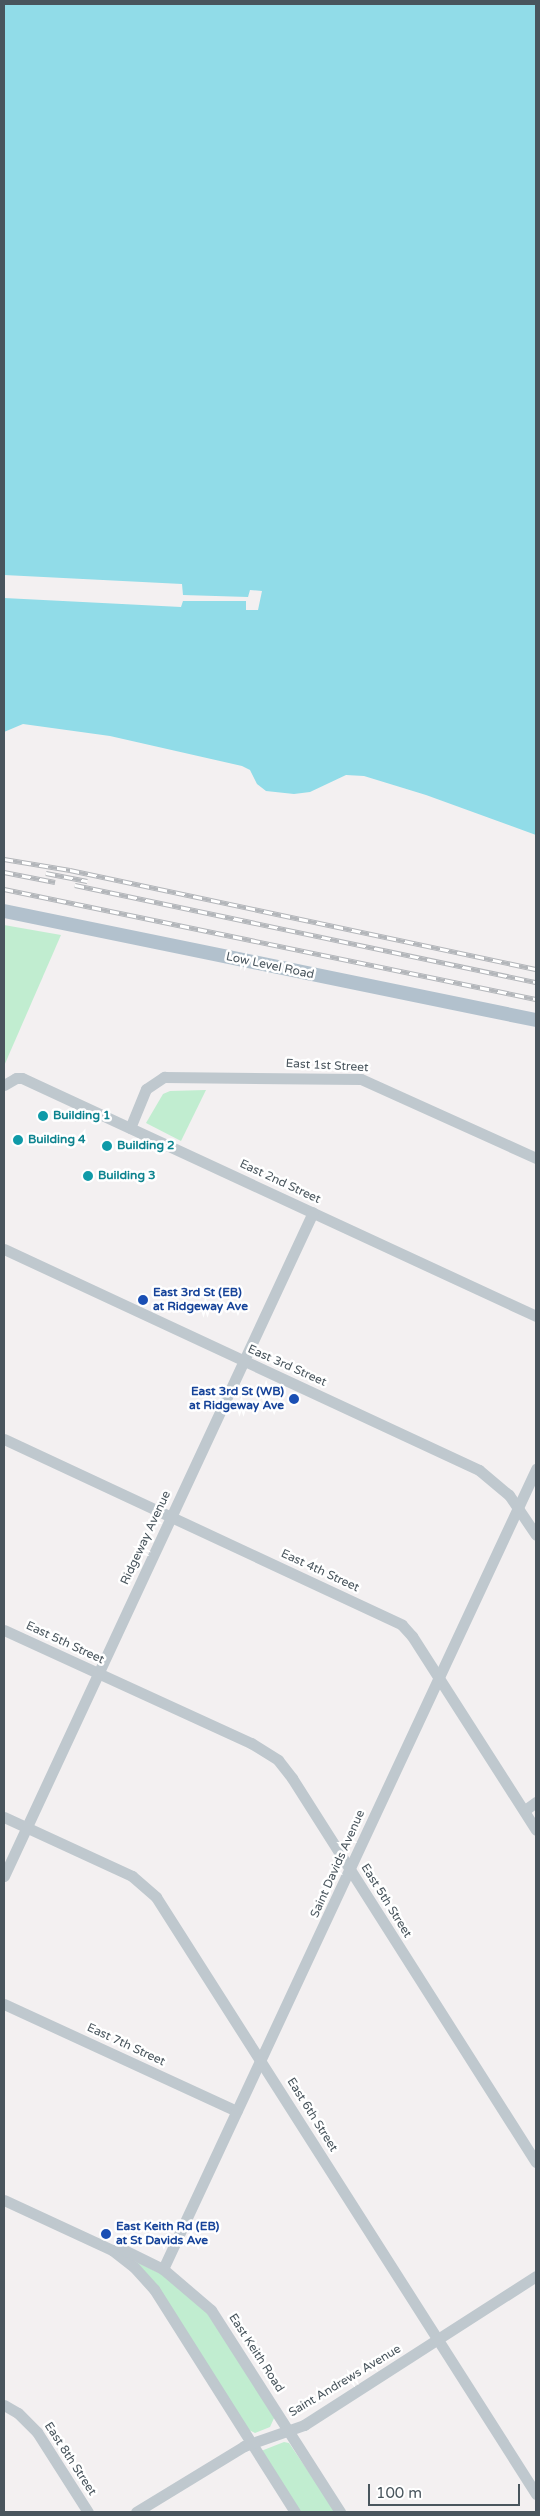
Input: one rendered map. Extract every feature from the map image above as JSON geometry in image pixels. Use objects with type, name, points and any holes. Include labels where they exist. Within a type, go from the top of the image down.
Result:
[{"type":"main road","name":"Low Level Road","points":[[4,911],[536,1020]]},
{"type":"street","name":"East 1st Street","points":[[130,1128],[146,1089],[164,1077],[361,1079],[536,1158]]},
{"type":"street","name":"East 2nd Street","points":[[7,1083],[22,1078],[536,1316]]},
{"type":"street","name":"Ridgeway Avenue","points":[[4,1876],[313,1212]]},
{"type":"street","name":"East 3rd Street","points":[[4,1249],[479,1470],[501,1487],[517,1506],[536,1535]]},
{"type":"street","name":"East 4th Street","points":[[4,1440],[393,1619],[412,1636],[536,1830]]},
{"type":"street","name":"Saint Davids Avenue","points":[[163,2269],[262,2060],[517,1506],[536,1469]]},
{"type":"street","name":"East 5th Street","points":[[4,1630],[268,1753],[292,1778],[536,2162]]},
{"type":"street","points":[[524,1810],[536,1802]]},
{"type":"street","name":"East 6th Street","points":[[4,1817],[132,1876],[149,1889],[262,2060],[536,2494]]},
{"type":"street","name":"East 7th Street","points":[[4,2004],[237,2111]]},
{"type":"street","name":"East Keith Road","points":[[4,2200],[112,2250],[134,2267],[154,2289],[295,2512]]},
{"type":"street","name":"East Keith Road","points":[[112,2250],[124,2250],[163,2269],[211,2310],[290,2430],[340,2512]]},
{"type":"street","name":"Saint Andrews Avenue","points":[[136,2512],[251,2443],[304,2425],[536,2276]]},
{"type":"street","name":"East 8th Street","points":[[4,2405],[18,2413],[37,2432],[88,2512]]},
{"type":"green space","points":[[4,925],[61,935],[4,1066]]},
{"type":"green space","points":[[206,1090],[181,1141],[146,1123],[163,1094],[170,1091]]},
{"type":"green space","points":[[125,2257],[168,2277],[205,2310],[275,2416],[270,2427],[255,2433],[249,2430]]},
{"type":"green space","points":[[284,2442],[289,2443],[336,2512],[300,2512],[261,2451]]},
{"type":"water","points":[[4,4],[536,4],[536,844],[444,806],[360,784],[348,784],[308,799],[261,795],[241,774],[26,729],[4,736]]},
{"type":"pier","points":[[4,575],[182,584],[183,595],[248,597],[250,590],[262,591],[258,610],[246,610],[246,601],[183,601],[181,607],[4,598]]},
{"type":"pier","points":[[23,724],[110,736],[242,766],[250,770],[257,784],[266,791],[294,794],[310,792],[346,775],[364,776],[426,795],[536,835],[536,846],[443,808],[359,786],[324,794],[308,802],[261,798],[240,776],[26,732],[4,738],[4,732]]},
{"type":"railway","points":[[4,859],[70,870],[536,969]]},
{"type":"railway","points":[[4,872],[55,882]]},
{"type":"railway","points":[[46,873],[87,881]]},
{"type":"railway","points":[[75,885],[536,982]]},
{"type":"railway","points":[[4,889],[536,999]]},
{"type":"place","name":"Building 1","points":[[43,1116]]},
{"type":"place","name":"Building 4","points":[[18,1140]]},
{"type":"place","name":"Building 2","points":[[107,1146]]},
{"type":"place","name":"Building 3","points":[[88,1176]]},
{"type":"place","name":"East 3rd St (EB) at Ridgeway Ave","points":[[143,1300]]},
{"type":"place","name":"East 3rd St (WB) at Ridgeway Ave","points":[[294,1399]]},
{"type":"place","name":"East Keith Rd (EB) at St Davids Ave","points":[[106,2234]]}]
